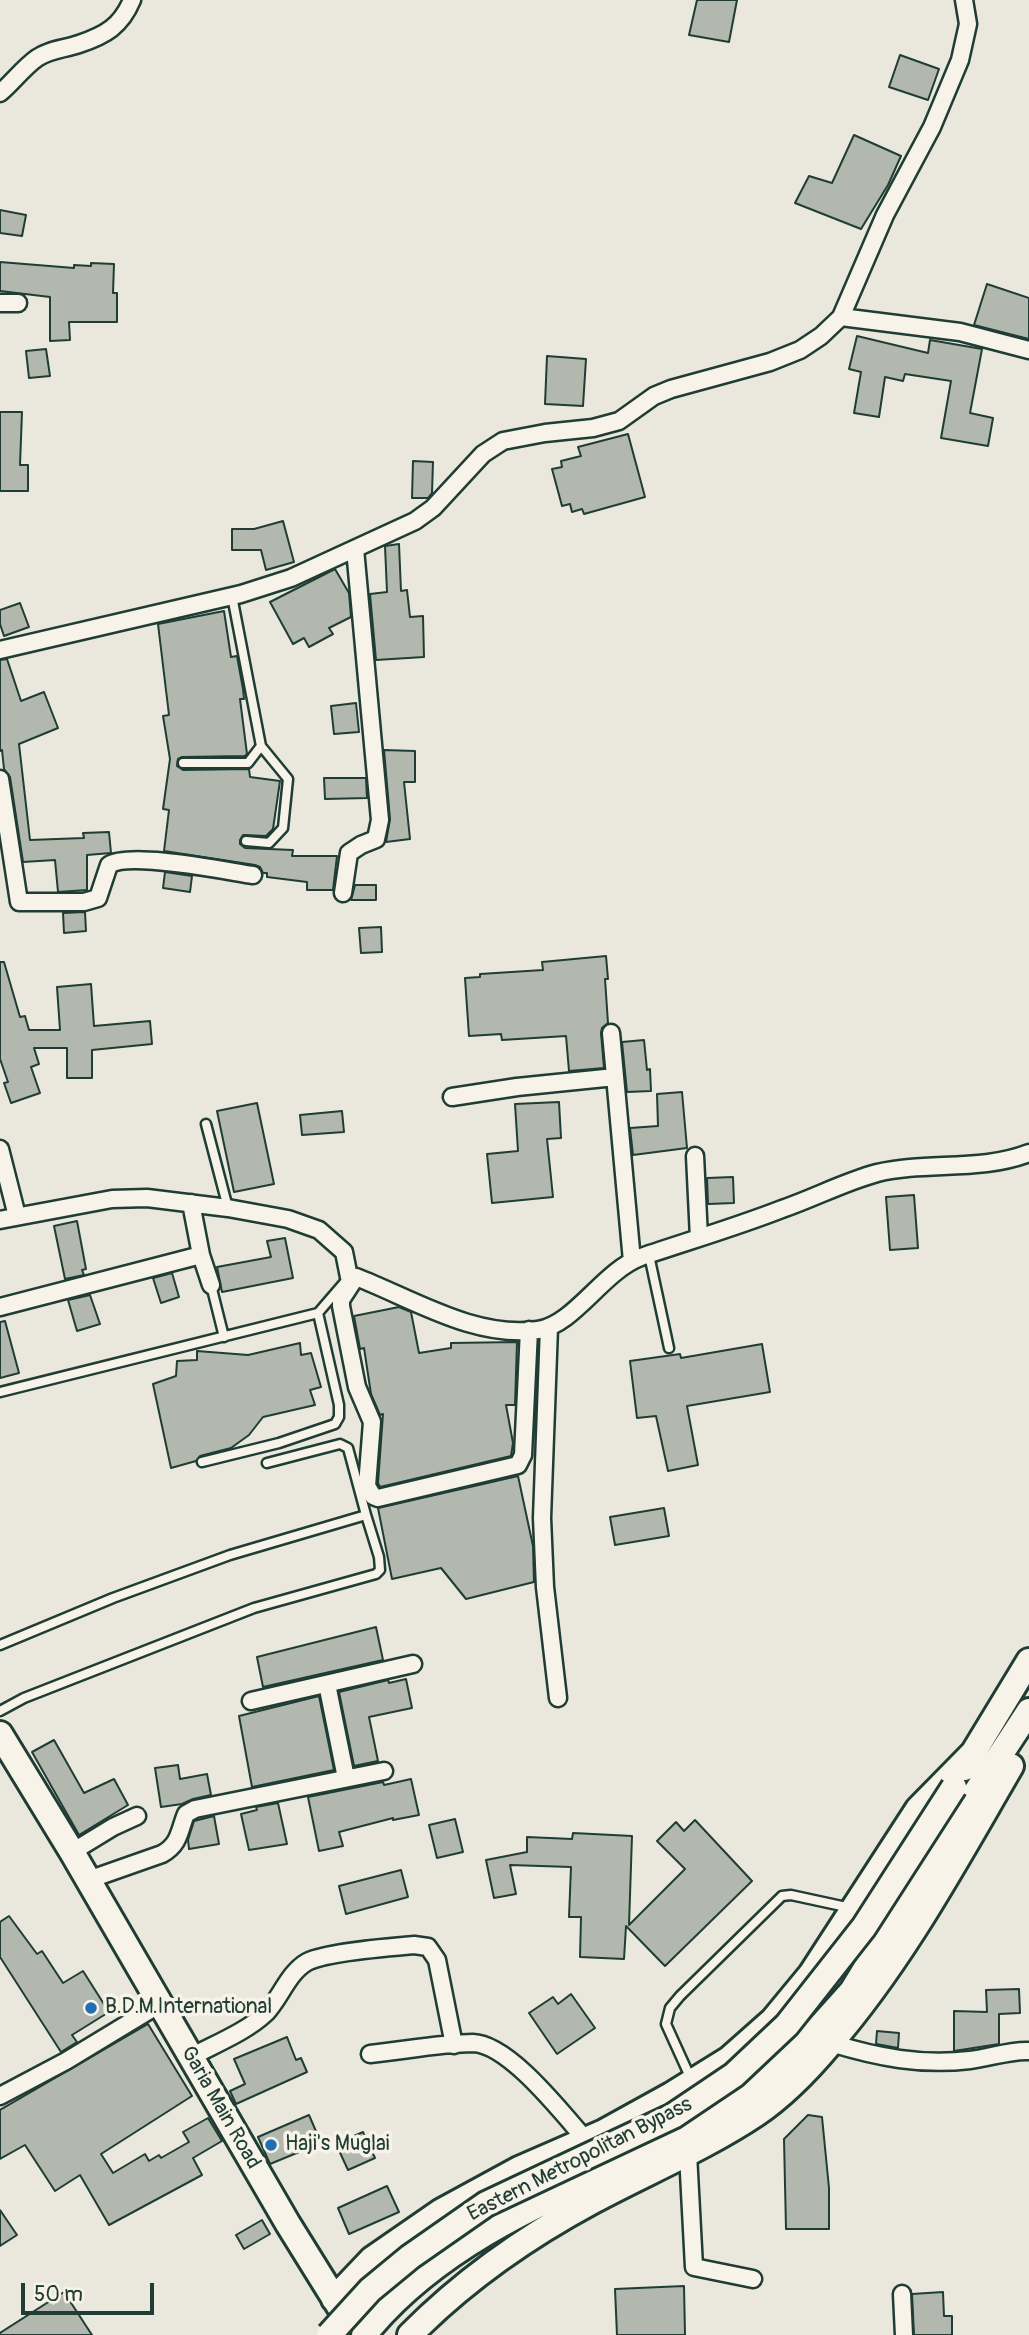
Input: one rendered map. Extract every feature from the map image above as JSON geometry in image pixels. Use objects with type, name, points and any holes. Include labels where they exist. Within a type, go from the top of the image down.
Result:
[{"type":"main road","name":"Eastern Metropolitan Bypass","points":[[361,2335],[430,2270],[502,2222],[670,2144],[750,2092],[809,2039],[852,1991],[963,1792],[972,1754],[1029,1661]]},
{"type":"main road","points":[[963,1792],[1012,1738],[1029,1711]]},
{"type":"main road","name":"Garia Main Road","points":[[0,1734],[334,2299],[361,2335]]},
{"type":"main road","points":[[410,2335],[466,2283],[522,2242],[593,2201],[688,2154],[758,2113],[804,2074],[852,2018],[902,1949],[1013,1762],[1012,1738]]},
{"type":"main road","points":[[334,2299],[372,2259],[440,2212],[519,2169],[604,2132],[729,2059],[773,2021],[811,1974],[918,1809],[972,1754]]},
{"type":"main road","name":"Eastern Metropolitan Bypass","points":[[329,2335],[370,2290],[486,2204],[673,2116],[734,2075],[787,2025],[864,1927],[963,1792]]},
{"type":"street","points":[[0,93],[37,58],[115,28],[126,16],[132,0]]},
{"type":"street","points":[[0,650],[232,596],[291,578],[415,521],[433,508],[483,454],[503,441],[593,428],[619,421],[654,396],[671,388],[770,362],[800,350],[821,336],[841,317],[884,215],[932,127],[960,61],[968,24],[964,0]]},
{"type":"street","points":[[0,303],[18,303]]},
{"type":"street","points":[[841,317],[960,332],[1029,349]]},
{"type":"street","points":[[343,893],[349,853],[376,839],[380,820],[355,549]]},
{"type":"street","points":[[0,779],[19,902],[84,902],[99,898],[109,865],[120,860],[180,864],[253,875]]},
{"type":"street","points":[[611,1033],[632,1261]]},
{"type":"street","points":[[452,1097],[615,1077]]},
{"type":"street","points":[[0,1149],[17,1216]]},
{"type":"street","points":[[352,1277],[469,1322],[506,1329],[549,1327],[563,1319],[606,1279],[632,1261],[877,1173],[998,1162],[1029,1153]]},
{"type":"street","points":[[695,1156],[699,1238]]},
{"type":"street","points":[[0,1220],[113,1199],[147,1198],[288,1219],[319,1230],[344,1252],[352,1277],[341,1300],[341,1306],[358,1387],[371,1415],[366,1486],[373,1496],[378,1498],[518,1465],[523,1455],[529,1330]]},
{"type":"street","points":[[191,1203],[201,1255],[211,1285]]},
{"type":"street","points":[[0,1307],[201,1255]]},
{"type":"street","points":[[549,1327],[542,1518],[545,1587],[558,1698]]},
{"type":"street","points":[[251,1701],[413,1664]]},
{"type":"street","points":[[327,1684],[346,1778]]},
{"type":"street","points":[[88,1880],[171,1849],[182,1830],[186,1814],[195,1809],[384,1771]]},
{"type":"street","points":[[72,1852],[137,1816]]},
{"type":"street","points":[[191,2057],[255,2022],[299,1968],[307,1962],[329,1956],[414,1945],[428,1947],[437,1959],[454,2045]]},
{"type":"street","points":[[0,2095],[66,2061],[160,2004]]},
{"type":"street","points":[[370,2054],[475,2043],[495,2049],[507,2057],[586,2140]]},
{"type":"street","points":[[831,2043],[886,2059],[925,2062],[971,2060],[1029,2051]]},
{"type":"street","points":[[688,2154],[694,2267],[753,2279]]},
{"type":"street","points":[[902,2294],[904,2335]]},
{"type":"lane","points":[[232,596],[261,746],[288,779],[284,828],[270,843],[246,841]]},
{"type":"lane","points":[[183,763],[248,763],[261,746]]},
{"type":"lane","points":[[206,1124],[228,1208]]},
{"type":"lane","points":[[649,1255],[669,1348]]},
{"type":"lane","points":[[0,1392],[318,1313],[352,1277]]},
{"type":"lane","points":[[211,1285],[224,1337]]},
{"type":"lane","points":[[202,1462],[279,1443],[335,1424],[339,1417],[339,1405],[318,1313]]},
{"type":"lane","points":[[0,1711],[24,1698],[254,1608],[380,1570],[379,1557],[348,1448],[340,1444],[267,1463]]},
{"type":"lane","points":[[0,1644],[113,1598],[230,1555],[366,1515]]},
{"type":"lane","points":[[692,2081],[667,2024],[670,2008],[680,1996],[782,1896],[791,1895],[854,1909]]},
{"type":"building","points":[[697,0],[737,0],[729,42],[689,35]]},
{"type":"building","points":[[900,55],[939,69],[928,100],[889,87]]},
{"type":"building","points":[[854,135],[901,156],[888,185],[861,229],[795,203],[809,176],[832,183]]},
{"type":"building","points":[[0,210],[26,215],[22,236],[0,233]]},
{"type":"building","points":[[0,262],[74,268],[74,265],[91,266],[91,263],[114,264],[113,293],[117,293],[117,322],[69,322],[70,340],[50,341],[50,297],[0,291]]},
{"type":"building","points":[[987,284],[1029,298],[1029,339],[974,325]]},
{"type":"building","points":[[857,336],[928,353],[930,340],[982,349],[970,413],[993,418],[988,446],[941,438],[951,381],[905,374],[903,381],[885,377],[879,417],[854,413],[861,372],[849,369]]},
{"type":"building","points":[[46,349],[50,376],[29,378],[26,351]]},
{"type":"building","points":[[547,356],[586,359],[583,406],[545,404]]},
{"type":"building","points":[[0,412],[22,412],[20,465],[28,465],[28,491],[0,491]]},
{"type":"building","points":[[628,434],[645,497],[584,514],[582,509],[572,512],[570,504],[562,506],[552,469],[562,467],[561,461],[581,456],[578,447]]},
{"type":"building","points":[[413,461],[433,462],[432,493],[428,498],[412,498]]},
{"type":"building","points":[[283,521],[294,562],[266,570],[261,550],[232,550],[232,529],[254,529]]},
{"type":"building","points":[[399,544],[401,591],[407,590],[410,617],[423,616],[424,657],[376,660],[370,594],[387,592],[385,546]]},
{"type":"building","points":[[335,569],[349,593],[351,617],[329,628],[333,634],[309,647],[304,638],[293,644],[270,602]]},
{"type":"building","points":[[20,603],[29,627],[4,636],[0,624],[0,610]]},
{"type":"building","points":[[224,611],[231,657],[237,656],[243,689],[244,699],[240,699],[247,754],[182,757],[178,759],[177,766],[183,770],[249,769],[250,777],[280,781],[273,829],[266,836],[243,835],[240,844],[245,848],[293,850],[292,856],[337,856],[333,890],[307,890],[307,882],[267,877],[267,873],[263,873],[260,867],[255,865],[164,851],[169,810],[163,809],[170,759],[163,716],[169,715],[158,624]]},
{"type":"building","points":[[7,659],[21,701],[44,692],[58,728],[19,744],[30,840],[84,838],[83,833],[109,832],[111,853],[87,855],[87,890],[58,892],[55,860],[23,862],[10,777],[4,769],[2,750],[0,751],[0,660]]},
{"type":"building","points":[[356,703],[359,732],[334,734],[331,706]]},
{"type":"building","points":[[384,750],[415,751],[415,782],[404,782],[410,839],[386,842],[390,819]]},
{"type":"building","points":[[324,778],[366,778],[367,798],[325,799]]},
{"type":"building","points":[[165,872],[192,876],[190,892],[163,888]]},
{"type":"building","points":[[355,885],[376,885],[376,900],[351,900]]},
{"type":"building","points":[[85,912],[86,931],[64,933],[63,913]]},
{"type":"building","points":[[381,927],[382,952],[361,953],[359,928]]},
{"type":"building","points":[[606,956],[608,1023],[601,1033],[604,1068],[569,1071],[566,1036],[502,1040],[501,1034],[469,1036],[465,978],[480,977],[480,974],[543,970],[542,962]]},
{"type":"building","points":[[0,962],[4,962],[20,1017],[25,1016],[29,1030],[60,1030],[57,987],[91,984],[94,1026],[150,1021],[152,1044],[92,1050],[92,1078],[67,1078],[67,1048],[34,1048],[39,1064],[31,1067],[40,1093],[11,1103],[4,1083],[8,1082],[0,1059]]},
{"type":"building","points":[[644,1040],[651,1091],[627,1092],[622,1042]]},
{"type":"building","points":[[682,1092],[687,1148],[633,1155],[630,1128],[658,1126],[657,1094]]},
{"type":"building","points":[[559,1102],[561,1138],[547,1139],[553,1197],[492,1203],[487,1154],[518,1151],[515,1104]]},
{"type":"building","points":[[257,1103],[274,1184],[234,1192],[217,1111]]},
{"type":"building","points":[[342,1111],[344,1132],[302,1135],[300,1115]]},
{"type":"building","points":[[733,1177],[734,1203],[708,1204],[707,1178]]},
{"type":"building","points":[[914,1195],[918,1248],[890,1250],[886,1197]]},
{"type":"building","points":[[77,1221],[86,1269],[82,1270],[84,1275],[65,1279],[54,1226]]},
{"type":"building","points":[[285,1238],[293,1278],[222,1292],[217,1267],[271,1257],[267,1241]]},
{"type":"building","points":[[172,1273],[179,1297],[161,1303],[153,1278]]},
{"type":"building","points":[[90,1295],[100,1324],[77,1331],[68,1300]]},
{"type":"building","points":[[399,1307],[411,1312],[419,1353],[451,1348],[451,1343],[517,1342],[515,1405],[506,1405],[513,1443],[511,1456],[380,1487],[378,1483],[383,1414],[380,1415],[371,1394],[364,1348],[360,1349],[354,1316]]},
{"type":"building","points":[[5,1321],[19,1373],[0,1378],[0,1322]]},
{"type":"building","points":[[300,1343],[301,1355],[311,1353],[321,1387],[310,1390],[315,1405],[263,1417],[249,1435],[231,1448],[200,1456],[196,1461],[171,1468],[153,1384],[176,1376],[177,1361],[197,1360],[197,1351],[248,1355]]},
{"type":"building","points":[[762,1344],[770,1392],[687,1406],[698,1465],[668,1471],[656,1416],[637,1418],[630,1361],[680,1354],[681,1358]]},
{"type":"building","points":[[518,1476],[533,1546],[534,1582],[466,1599],[441,1568],[392,1579],[378,1508]]},
{"type":"building","points":[[664,1508],[669,1536],[615,1545],[610,1517]]},
{"type":"building","points":[[376,1627],[383,1660],[263,1687],[257,1657]]},
{"type":"building","points":[[406,1679],[412,1708],[369,1717],[378,1761],[354,1766],[339,1692],[388,1680],[389,1683]]},
{"type":"building","points":[[319,1696],[334,1770],[252,1787],[239,1716]]},
{"type":"building","points":[[54,1740],[84,1793],[114,1779],[128,1805],[79,1835],[32,1752]]},
{"type":"building","points":[[178,1765],[180,1779],[207,1774],[211,1795],[161,1807],[155,1768]]},
{"type":"building","points":[[411,1779],[419,1815],[393,1818],[339,1832],[343,1846],[319,1851],[308,1797]]},
{"type":"building","points":[[278,1803],[287,1844],[249,1850],[241,1814],[257,1810],[256,1807]]},
{"type":"building","points":[[214,1816],[219,1844],[189,1849],[188,1840],[194,1821]]},
{"type":"building","points":[[455,1819],[463,1852],[437,1858],[429,1825]]},
{"type":"building","points":[[695,1820],[752,1881],[665,1966],[626,1926],[624,1959],[580,1957],[581,1917],[569,1917],[571,1867],[510,1865],[516,1894],[494,1898],[486,1860],[527,1852],[527,1837],[572,1839],[573,1833],[632,1836],[629,1925],[685,1869],[657,1841],[676,1822],[684,1831]]},
{"type":"building","points":[[401,1870],[408,1897],[346,1914],[339,1886]]},
{"type":"building","points":[[9,1916],[37,1954],[42,1951],[63,1983],[83,1971],[109,2012],[72,2035],[77,2042],[61,2052],[0,1957],[0,1922]]},
{"type":"building","points":[[1019,1989],[1020,2013],[999,2014],[999,2044],[954,2051],[954,2011],[987,2012],[986,1990]]},
{"type":"building","points":[[571,1994],[595,2028],[557,2054],[529,2013],[553,1997],[558,2004]]},
{"type":"building","points":[[148,2024],[192,2096],[101,2154],[113,2173],[145,2154],[149,2161],[159,2155],[161,2158],[189,2142],[183,2132],[208,2118],[222,2141],[193,2158],[202,2175],[109,2225],[80,2175],[55,2191],[25,2145],[0,2159],[0,2110]]},
{"type":"building","points":[[877,2031],[899,2033],[898,2048],[876,2044]]},
{"type":"building","points":[[287,2037],[296,2060],[301,2058],[307,2072],[236,2104],[230,2091],[245,2084],[234,2059]]},
{"type":"building","points":[[309,2115],[321,2143],[270,2164],[258,2137]]},
{"type":"building","points":[[808,2115],[822,2117],[829,2188],[829,2229],[786,2229],[784,2139]]},
{"type":"building","points":[[363,2132],[375,2158],[348,2170],[336,2144]]},
{"type":"building","points":[[387,2186],[399,2212],[349,2234],[338,2208]]},
{"type":"building","points":[[0,2210],[17,2235],[0,2246]]},
{"type":"building","points":[[262,2220],[270,2234],[244,2249],[236,2235]]},
{"type":"building","points":[[684,2286],[685,2335],[617,2335],[615,2289]]},
{"type":"building","points":[[64,2292],[92,2335],[0,2335],[0,2333]]},
{"type":"building","points":[[943,2292],[944,2316],[952,2316],[952,2335],[914,2335],[912,2294]]},
{"type":"place","name":"B.D.M.International","points":[[91,2008]]},
{"type":"place","name":"Haji's Muglai","points":[[271,2145]]}]
